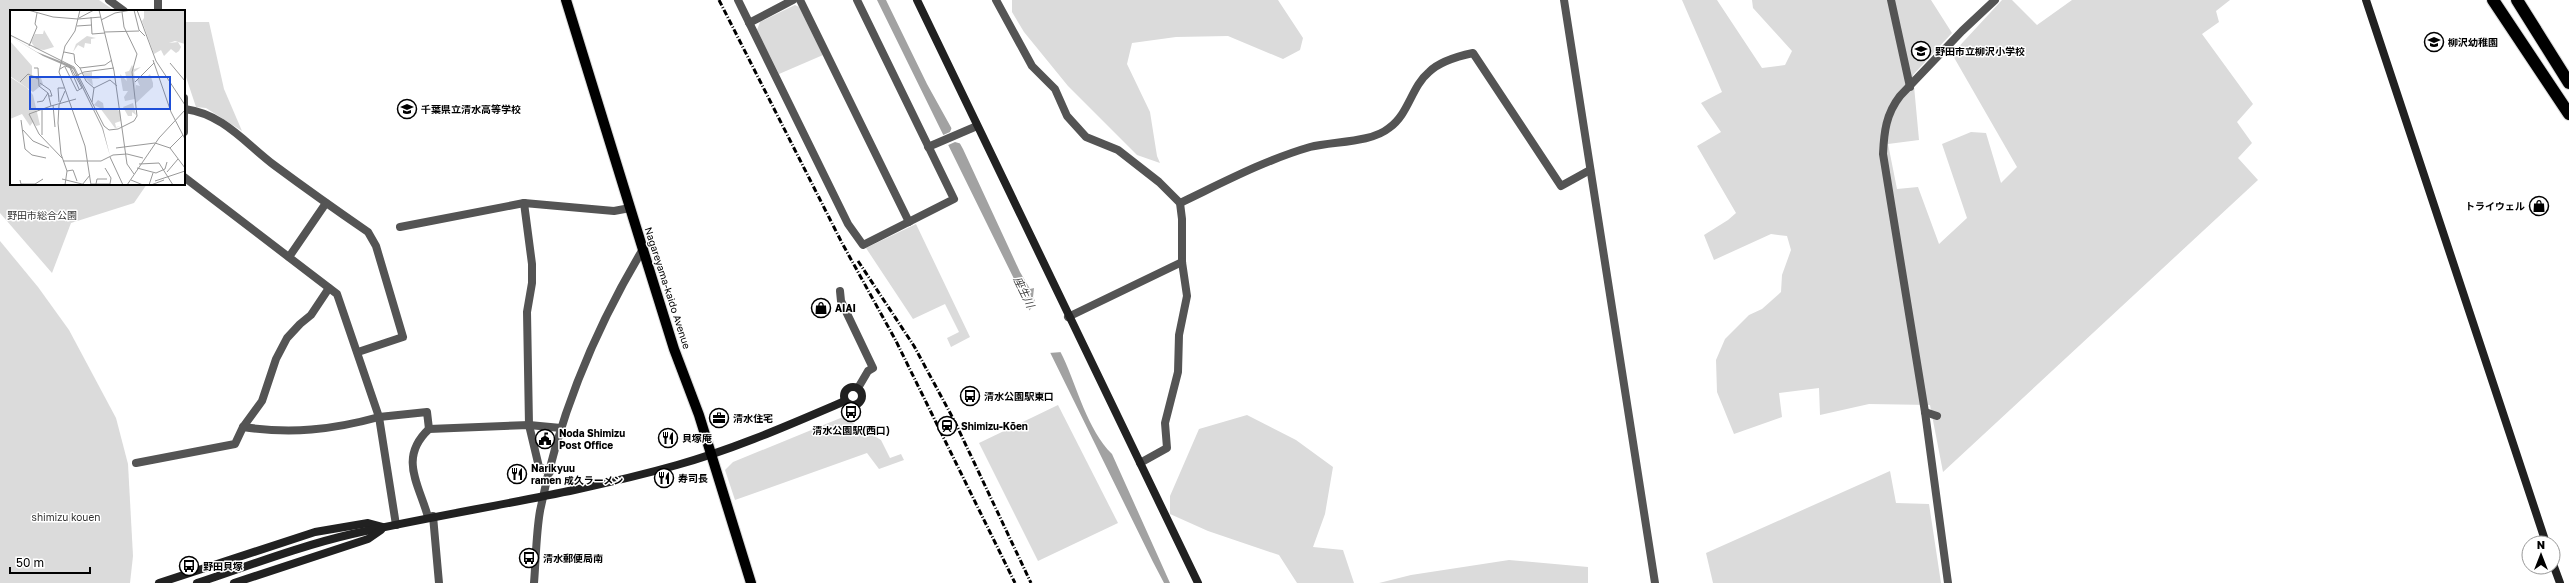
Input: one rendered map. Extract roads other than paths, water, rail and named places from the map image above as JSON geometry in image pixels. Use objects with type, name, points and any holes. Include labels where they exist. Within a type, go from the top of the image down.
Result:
[{"type":"highway","points":[[2494,0],[2569,114]]},
{"type":"highway","points":[[2517,0],[2569,84]]},
{"type":"highway","points":[[2545,79],[2569,120]]},
{"type":"main road","name":"Nagareyama-kaido Avenue","points":[[566,0],[643,249],[711,454],[751,583]]},
{"type":"street","points":[[109,0],[123,10]]},
{"type":"street","points":[[738,0],[848,224],[863,245],[954,199],[857,0]]},
{"type":"street","points":[[749,23],[793,0]]},
{"type":"street","points":[[800,0],[909,222]]},
{"type":"street","points":[[917,0],[1068,317],[1198,583]]},
{"type":"street","points":[[996,0],[1032,66],[1055,89],[1067,116],[1086,137],[1118,150],[1159,182],[1180,203],[1182,219],[1182,262],[1187,296],[1179,335],[1178,372],[1165,423],[1167,448],[1140,463]]},
{"type":"street","points":[[1564,0],[1655,583]]},
{"type":"street","points":[[1891,0],[1910,87]]},
{"type":"street","points":[[1948,583],[1925,412],[1884,154],[1884,129],[1891,107],[1962,31],[1995,0]]},
{"type":"street","points":[[2366,0],[2543,535]]},
{"type":"street","points":[[1180,203],[1264,163],[1311,147],[1365,138],[1389,129],[1406,110],[1429,71],[1454,57],[1473,53],[1561,186],[1590,170]]},
{"type":"street","points":[[185,109],[200,111],[230,126],[257,153],[326,204],[368,232],[376,246],[404,337],[358,352]]},
{"type":"street","points":[[928,147],[977,126]]},
{"type":"street","points":[[185,178],[337,294],[379,417],[396,525]]},
{"type":"street","points":[[400,227],[524,203],[614,211],[630,208]]},
{"type":"street","points":[[524,203],[532,264],[532,284],[526,312],[529,425],[540,467],[550,472]]},
{"type":"street","points":[[289,257],[326,204]]},
{"type":"street","points":[[534,583],[540,511],[561,428],[583,370],[609,312],[643,249]]},
{"type":"street","points":[[1068,317],[1182,262]]},
{"type":"street","points":[[136,463],[235,444],[243,427],[262,401],[276,359],[287,338],[311,315],[329,288]]},
{"type":"street","points":[[840,291],[841,301],[873,368],[868,371],[858,388]]},
{"type":"street","points":[[852,387],[858,388],[862,393],[861,402],[852,405],[845,401],[844,395],[846,390],[852,387]]},
{"type":"street","points":[[197,583],[316,544],[431,517],[544,496],[677,466],[845,401]]},
{"type":"street","points":[[243,427],[277,432],[300,431],[352,424],[379,417],[427,412],[429,429]]},
{"type":"street","points":[[1925,412],[1937,416]]},
{"type":"street","points":[[439,583],[431,517],[412,473],[415,446],[418,439],[429,429],[529,425],[561,428]]},
{"type":"street","points":[[159,583],[315,532],[368,523],[385,528]]},
{"type":"street","points":[[234,583],[368,540],[385,528]]},
{"type":"water","name":"座生川","points":[[877,0],[886,0],[927,84],[963,149],[1020,272],[1030,289],[1034,288],[1033,297],[1063,357],[1089,421],[1103,444],[1112,454],[1170,583],[1164,583],[1153,562]]},
{"type":"railway","points":[[719,0],[842,243],[896,341],[1015,583]]},
{"type":"railway","points":[[858,261],[914,346],[955,422],[1031,583]]},
{"type":"place","name":"柳沢幼稚園","points":[[2434,42]]},
{"type":"place","name":"野田市立柳沢小学校","points":[[1921,51]]},
{"type":"place","name":"千葉県立清水高等学校","points":[[407,109]]},
{"type":"place","name":"トライウェル","points":[[2539,206]]},
{"type":"place","name":"AIAI","points":[[821,308]]},
{"type":"place","name":"清水公園駅東口","points":[[970,396]]},
{"type":"place","name":"清水公園駅(西口)","points":[[851,412]]},
{"type":"place","name":"清水住宅","points":[[719,418]]},
{"type":"place","name":"Shimizu-Kōen","points":[[947,426]]},
{"type":"place","name":"貝塚庵","points":[[668,438]]},
{"type":"place","name":"Noda Shimizu Post Office","points":[[545,439]]},
{"type":"place","name":"Narikyuu ramen 成久ラーメン","points":[[517,474]]},
{"type":"place","name":"寿司長","points":[[664,478]]},
{"type":"place","name":"清水郵便局南","points":[[529,558]]},
{"type":"place","name":"野田貝塚","points":[[189,566]]},
{"type":"park label","name":"野田市総合公園","points":[[42,215]]},
{"type":"park label","name":"shimizu kouen","points":[[66,517]]}]
